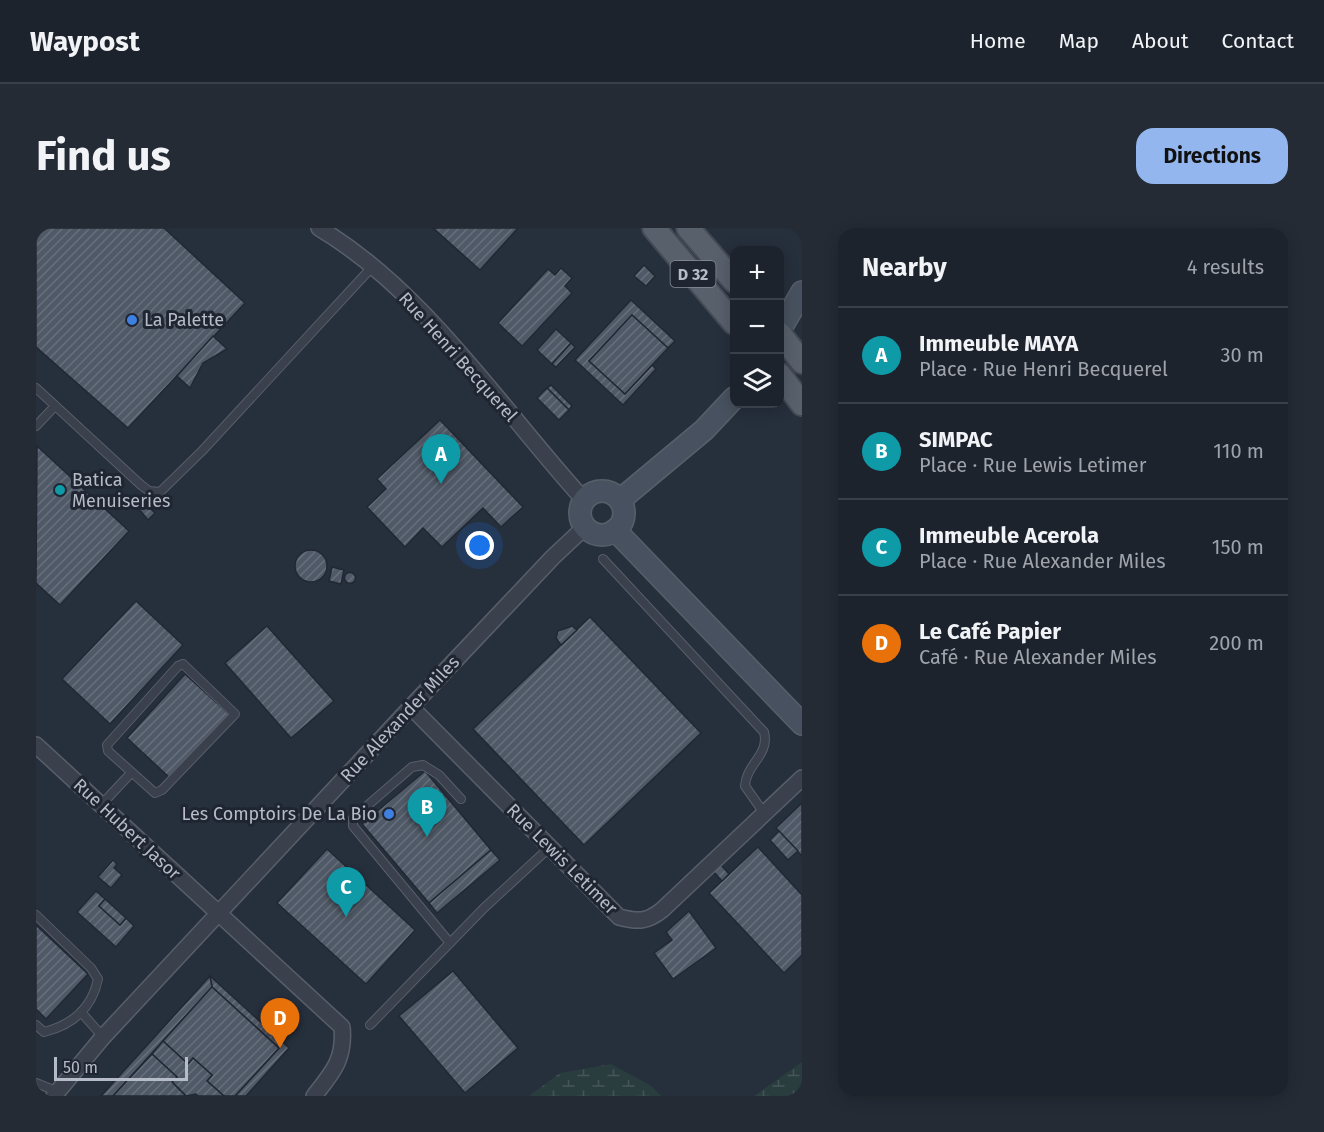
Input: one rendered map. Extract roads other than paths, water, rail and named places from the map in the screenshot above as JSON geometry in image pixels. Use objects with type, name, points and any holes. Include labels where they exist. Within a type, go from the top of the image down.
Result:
[{"type":"main road","name":"D 32","points":[[654,228],[730,317]]},
{"type":"main road","name":"D 32","points":[[688,228],[730,275]]},
{"type":"main road","points":[[784,380],[802,404]]},
{"type":"street","name":"Rue Henri Becquerel","points":[[319,228],[373,266],[415,306],[489,387],[585,500]]},
{"type":"street","points":[[789,344],[802,292]]},
{"type":"street","points":[[620,500],[704,430],[730,403]]},
{"type":"street","points":[[602,491],[615,495],[620,500],[623,519],[615,530],[603,535],[585,527],[580,513],[585,500],[595,492],[602,491]]},
{"type":"street","name":"Rue Alexander Miles","points":[[55,1094],[104,1037],[411,707],[585,527]]},
{"type":"street","points":[[615,530],[802,724]]},
{"type":"street","name":"Rue Lewis Letimer","points":[[411,707],[620,917],[642,922],[662,910],[802,777]]},
{"type":"street","name":"Rue Hubert Jasor","points":[[36,745],[218,914]]},
{"type":"street","points":[[218,914],[342,1027],[344,1047],[335,1070],[314,1096]]},
{"type":"lane","points":[[36,388],[145,488],[153,492],[160,492],[202,451],[373,266]]},
{"type":"lane","points":[[36,426],[55,405]]},
{"type":"lane","points":[[603,559],[764,732],[767,742],[749,771],[746,786],[764,813]]},
{"type":"lane","points":[[183,664],[233,711],[234,717],[158,793],[152,791],[131,773],[108,751],[107,745],[178,666],[183,664]]},
{"type":"lane","points":[[450,943],[353,826],[353,818],[412,766],[423,765],[431,770],[462,799]]},
{"type":"lane","points":[[101,805],[131,773]]},
{"type":"lane","points":[[370,1025],[450,943],[550,847]]},
{"type":"lane","points":[[36,915],[91,968],[98,979],[95,994],[81,1012],[65,1026],[44,1032],[36,1025]]},
{"type":"lane","points":[[81,1012],[104,1037]]},
{"type":"lane","points":[[36,1083],[55,1094]]},
{"type":"place","name":"La Palette","points":[[132,320]]},
{"type":"place","name":"Immeuble MAYA","points":[[441,484]]},
{"type":"place","name":"Batica Menuiseries","points":[[60,490]]},
{"type":"place","name":"Les Comptoirs De La Bio","points":[[389,814]]},
{"type":"place","name":"SIMPAC","points":[[427,837]]},
{"type":"place","name":"Immeuble Acerola","points":[[346,917]]},
{"type":"place","name":"Le Café Papier","points":[[280,1048]]}]
